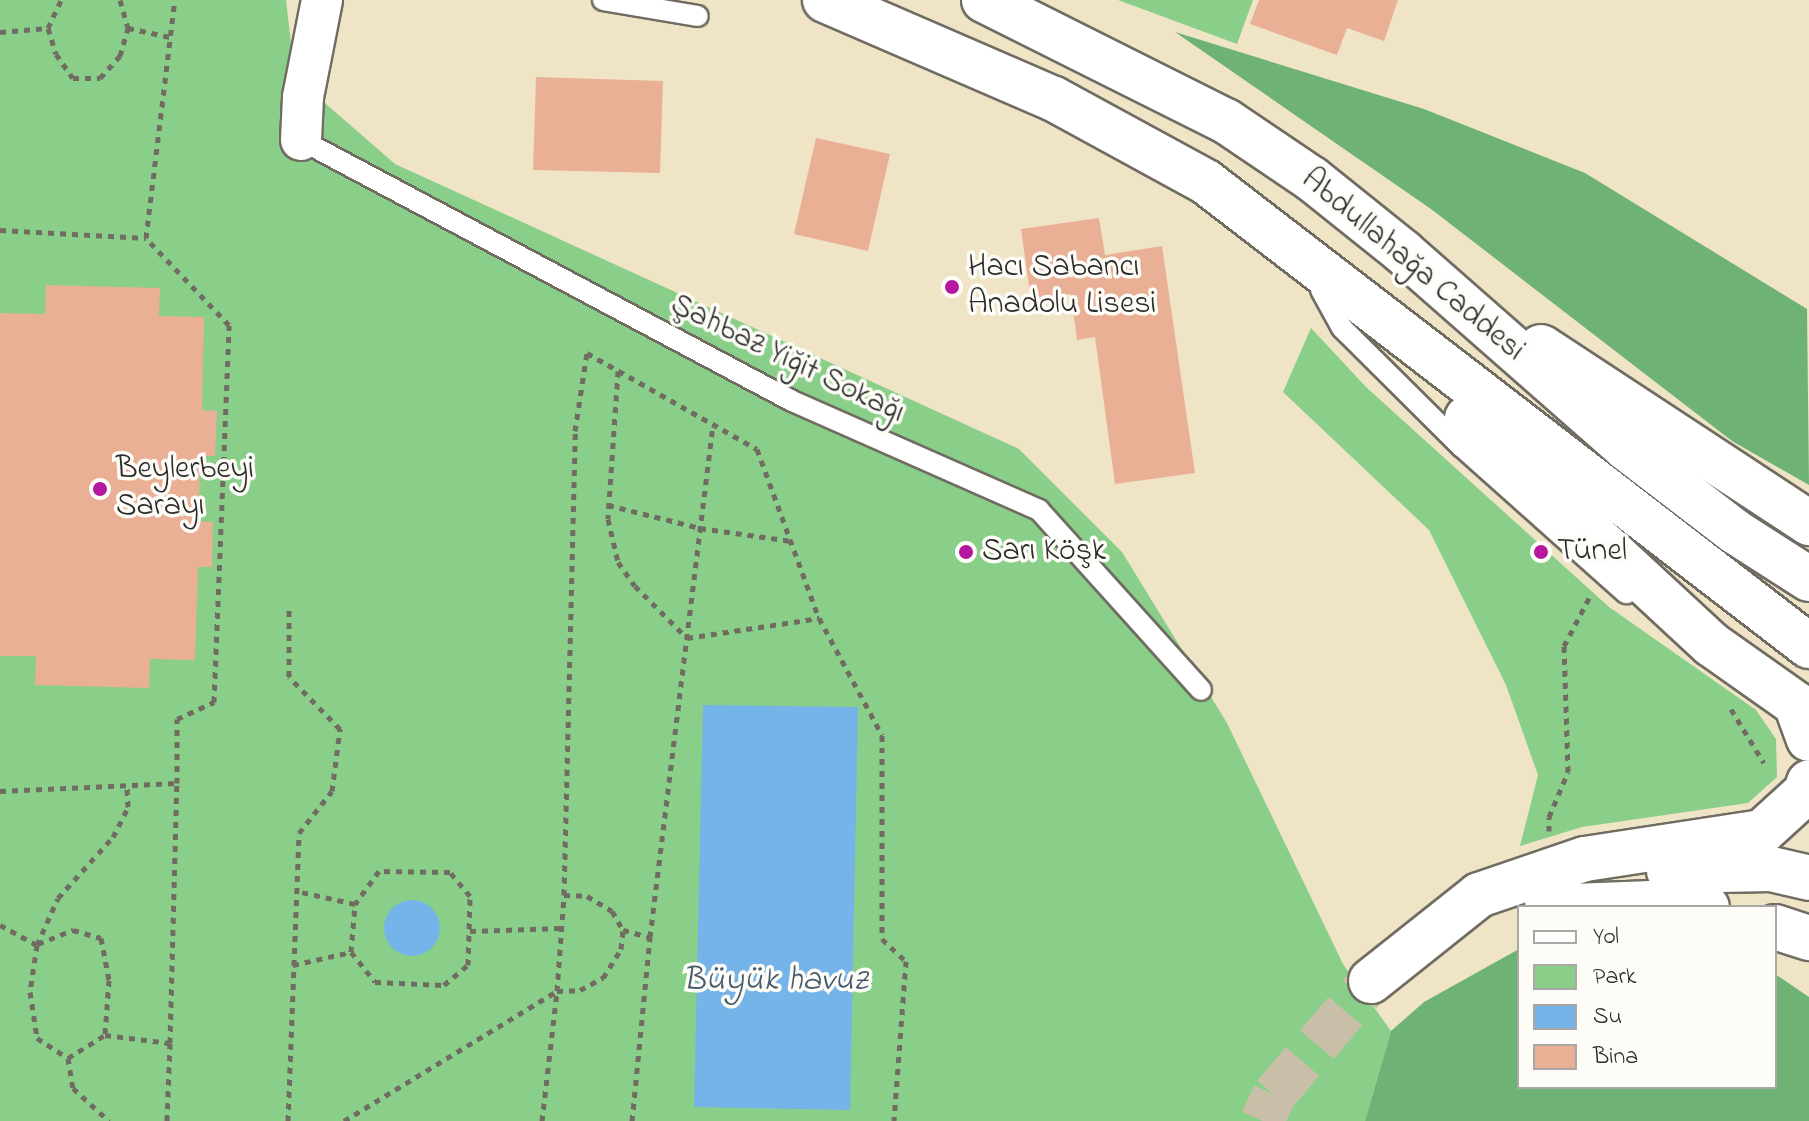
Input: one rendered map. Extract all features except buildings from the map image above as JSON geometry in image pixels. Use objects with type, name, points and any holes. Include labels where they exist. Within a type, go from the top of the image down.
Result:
[{"type":"main road","name":"Abdullahağa Caddesi","points":[[825,0],[1054,99],[1206,182],[1315,274],[1809,646]]},
{"type":"main road","name":"Abdullahağa Caddesi","points":[[984,0],[1226,121],[1312,179],[1463,305],[1626,448],[1734,531],[1809,579]]},
{"type":"main road","points":[[1315,274],[1711,644],[1796,704],[1809,739]]},
{"type":"main road","points":[[1463,305],[1570,362],[1704,459],[1809,523]]},
{"type":"main road","points":[[1532,900],[1642,847],[1762,832],[1806,792],[1809,782]]},
{"type":"main road","points":[[1532,900],[1683,868],[1771,869],[1809,878]]},
{"type":"main road","points":[[1532,900],[1680,905]]},
{"type":"main road","points":[[1371,981],[1407,949],[1517,906]]},
{"type":"main road","points":[[1777,928],[1809,938]]},
{"type":"street","points":[[301,140],[303,97],[322,0]]},
{"type":"lane","points":[[603,0],[698,16]]},
{"type":"lane","name":"Şahbaz Yiğit Sokağı","points":[[301,140],[792,401],[1039,510],[1201,690]]},
{"type":"lane","points":[[1315,274],[1342,328],[1462,447],[1604,575],[1672,629],[1711,644]]},
{"type":"lane","points":[[1777,938],[1809,955]]},
{"type":"path","points":[[61,0],[48,28],[56,54],[73,78],[100,78],[120,56],[128,28],[120,0]]},
{"type":"path","points":[[146,238],[175,0]]},
{"type":"path","points":[[0,32],[48,28]]},
{"type":"path","points":[[128,28],[170,37]]},
{"type":"path","points":[[0,230],[146,238],[229,325],[214,702],[177,719],[167,1121]]},
{"type":"path","points":[[542,1121],[564,895],[575,431],[587,353],[757,449],[819,618],[882,735],[882,939],[906,961],[894,1121]]},
{"type":"path","points":[[618,371],[608,505],[618,562],[687,638]]},
{"type":"path","points":[[632,1121],[650,937],[713,425]]},
{"type":"path","points":[[608,505],[700,528],[791,541]]},
{"type":"path","points":[[1532,900],[1549,842],[1549,817],[1568,772],[1566,637],[1604,575]]},
{"type":"path","points":[[288,1121],[299,833],[332,791],[340,729],[289,677],[289,606]]},
{"type":"path","points":[[687,638],[819,618]]},
{"type":"path","points":[[1723,696],[1764,763]]},
{"type":"path","points":[[0,791],[177,783]]},
{"type":"path","points":[[109,1121],[73,1088],[68,1058],[37,1038],[30,992],[37,945],[58,898],[113,837],[128,807],[127,786]]},
{"type":"path","points":[[379,871],[450,872],[470,896],[470,931],[468,965],[444,985],[375,982],[351,952],[355,904],[379,871]]},
{"type":"path","points":[[297,891],[355,904]]},
{"type":"path","points":[[344,1121],[557,991],[580,990],[603,978],[621,949],[623,930],[612,911],[587,896],[564,895]]},
{"type":"path","points":[[0,925],[37,945]]},
{"type":"path","points":[[470,931],[561,928]]},
{"type":"path","points":[[37,945],[73,930],[101,938],[109,980],[105,1035]]},
{"type":"path","points":[[623,930],[650,937]]},
{"type":"path","points":[[293,965],[351,952]]},
{"type":"path","points":[[68,1058],[105,1035],[170,1043]]},
{"type":"green space","points":[[0,0],[286,0],[295,77],[395,164],[1019,449],[1122,552],[1227,723],[1343,964],[1391,1031],[1365,1121],[0,1121]]},
{"type":"green space","points":[[1118,0],[1253,0],[1237,44]]},
{"type":"green space","points":[[1175,32],[1424,109],[1585,173],[1807,309],[1809,485],[1732,441],[1431,209]]},
{"type":"green space","points":[[1311,328],[1366,387],[1609,607],[1756,710],[1776,739],[1777,777],[1748,803],[1582,827],[1520,846],[1538,775],[1506,685],[1429,530],[1283,392]]},
{"type":"green space","points":[[1517,950],[1517,1089],[1777,1089],[1777,975],[1809,997],[1809,1121],[1365,1121],[1391,1031],[1424,1002]]},
{"type":"water","name":"Büyük havuz","points":[[703,705],[858,707],[850,1110],[694,1107]]},
{"type":"water","points":[[412,900],[432,908],[440,928],[432,948],[412,956],[392,948],[384,928],[392,908]]},
{"type":"tunnel","points":[[1262,1121],[1274,1095],[1371,981]]},
{"type":"place","name":"Hacı Sabancı Anadolu Lisesi","points":[[952,287]]},
{"type":"place","name":"Beylerbeyi Sarayı","points":[[100,489]]},
{"type":"place","name":"Sarı Köşk","points":[[966,552]]},
{"type":"place","name":"Tünel","points":[[1541,552]]}]
